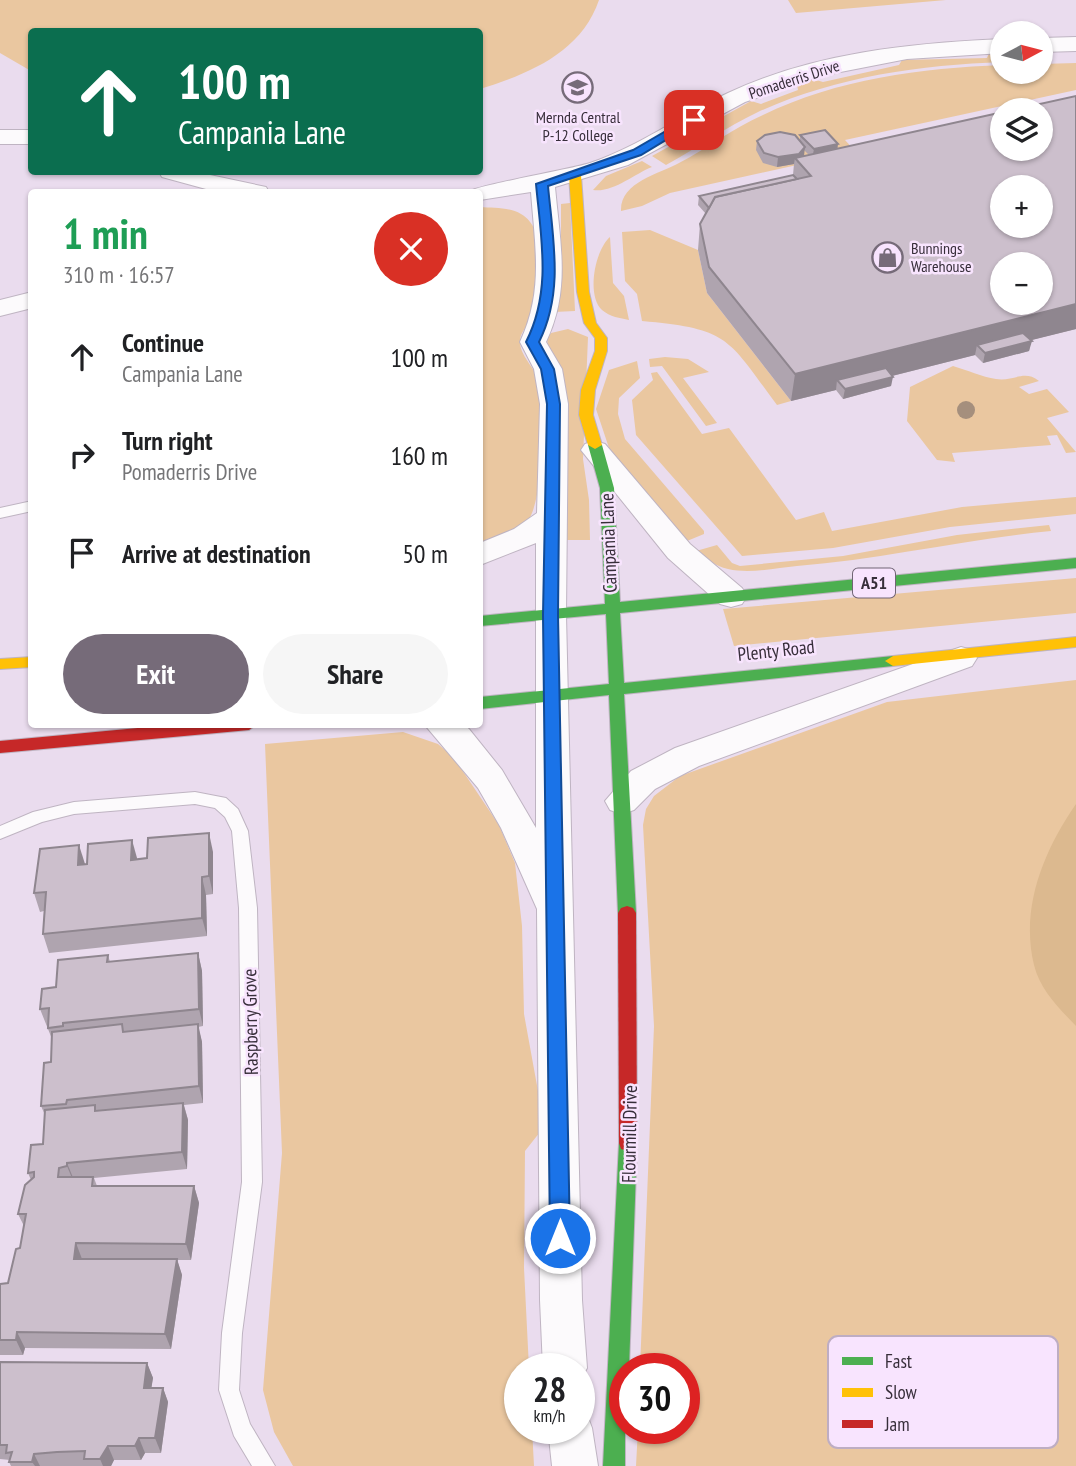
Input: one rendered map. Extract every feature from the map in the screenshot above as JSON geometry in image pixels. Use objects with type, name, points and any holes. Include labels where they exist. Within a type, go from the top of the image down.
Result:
[{"type":"main road","name":"Campania Lane","points":[[575,176],[581,281],[590,323],[601,338],[585,404],[593,448],[607,488],[615,687]]},
{"type":"main road","name":"A51","points":[[483,621],[1076,563]]},
{"type":"main road","name":"Plenty Road","points":[[483,703],[615,687],[1076,642]]},
{"type":"main road","points":[[0,664],[28,662]]},
{"type":"main road","name":"Flourmill Drive","points":[[614,1466],[630,1129],[629,947],[615,687]]},
{"type":"main road","points":[[0,747],[206,728]]},
{"type":"street","points":[[1054,45],[1076,44]]},
{"type":"street","name":"Pomaderris Drive","points":[[483,193],[575,176],[637,152],[738,97],[806,72],[894,54],[990,47]]},
{"type":"street","points":[[0,137],[28,137]]},
{"type":"street","points":[[182,175],[234,189]]},
{"type":"street","points":[[542,184],[551,281],[542,323],[533,342],[548,369],[553,390],[550,615],[561,1300],[564,1353]]},
{"type":"street","points":[[0,308],[28,301]]},
{"type":"street","points":[[542,323],[570,318],[590,323]]},
{"type":"street","points":[[593,448],[679,551],[731,596]]},
{"type":"street","points":[[483,554],[525,536],[551,518]]},
{"type":"street","points":[[622,802],[643,780],[687,757],[889,682],[990,649]]},
{"type":"street","points":[[445,728],[461,742],[500,797],[533,857],[557,924]]},
{"type":"street","points":[[572,1444],[575,1466]]},
{"type":"lane","points":[[0,513],[28,507]]},
{"type":"lane","name":"Raspberry Grove","points":[[0,833],[39,816],[74,808],[195,798],[220,802],[232,813],[240,831],[248,908],[252,1182],[232,1334],[229,1390],[241,1429],[264,1466]]},
{"type":"shaded area","points":[[0,0],[599,0],[580,34],[551,59],[483,88],[483,28],[28,28],[28,69],[0,53]]},
{"type":"shaded area","points":[[788,0],[946,0],[796,13]]},
{"type":"shaded area","points":[[990,53],[990,63],[909,70],[817,90],[758,112],[666,165],[652,156],[751,101],[761,104],[798,90],[797,84],[813,79],[823,82],[899,65],[902,60],[987,58]]},
{"type":"shaded area","points":[[1076,63],[1076,90],[1039,98],[990,98],[990,109],[845,140],[856,152],[670,193],[642,206],[621,211],[622,201],[627,193],[642,180],[690,157],[752,120],[820,92],[911,73],[990,66],[990,84],[1054,84],[1054,64]]},
{"type":"shaded area","points":[[642,161],[652,167],[616,186],[593,190],[606,176]]},
{"type":"shaded area","points":[[570,203],[575,311],[554,312],[561,285],[561,204]]},
{"type":"shaded area","points":[[483,207],[501,208],[521,214],[530,222],[540,248],[537,294],[520,343],[540,386],[540,477],[533,511],[527,522],[499,538],[483,543]]},
{"type":"shaded area","points":[[650,230],[698,250],[707,293],[791,401],[777,405],[735,351],[710,333],[642,321],[637,294],[625,281],[622,232]]},
{"type":"shaded area","points":[[610,237],[613,283],[624,296],[629,320],[602,310],[594,294],[597,262]]},
{"type":"shaded area","points":[[568,329],[588,337],[583,459],[589,500],[590,540],[566,540],[547,338],[551,333]]},
{"type":"shaded area","points":[[649,359],[688,359],[709,372],[683,378],[717,423],[706,426],[662,366],[650,367]]},
{"type":"shaded area","points":[[637,361],[640,378],[619,398],[618,414],[625,439],[704,531],[704,534],[687,541],[610,451],[596,409],[609,370]]},
{"type":"shaded area","points":[[953,366],[996,379],[1028,376],[1039,381],[1019,387],[1029,394],[1047,389],[1069,412],[1047,418],[1076,452],[1066,453],[1057,435],[1047,436],[1051,445],[952,453],[955,462],[937,460],[907,421],[910,387]]},
{"type":"shaded area","points":[[657,372],[702,434],[729,428],[796,520],[824,512],[832,531],[962,507],[1076,497],[1076,514],[950,527],[833,548],[742,556],[636,435],[632,400],[653,380],[651,373]]},
{"type":"shaded area","points":[[1049,525],[1051,531],[861,559],[754,571],[723,568],[696,551],[717,545],[732,563],[740,566],[843,556],[957,535]]},
{"type":"shaded area","points":[[1076,578],[1076,613],[734,646],[723,609]]},
{"type":"shaded area","points":[[1076,680],[1076,1466],[636,1466],[637,1444],[700,1444],[700,1353],[641,1353],[654,1026],[643,825],[646,809],[654,796],[680,776],[887,702]]},
{"type":"shaded area","points":[[403,732],[438,744],[454,758],[499,825],[515,863],[522,926],[524,1014],[540,1102],[540,1132],[525,1151],[524,1268],[528,1353],[504,1353],[504,1444],[533,1444],[534,1466],[293,1466],[274,1432],[263,1390],[282,1153],[265,744]]},
{"type":"shaded area","points":[[1076,804],[1076,1026],[1051,998],[1037,974],[1030,944],[1030,922],[1038,880],[1045,860]]},
{"type":"building","name":"Bunnings Warehouse","points":[[1076,96],[1076,304],[1053,310],[1053,252],[990,252],[990,315],[1032,315],[795,374],[709,267],[700,224],[715,197],[811,176],[795,158],[990,115],[990,161],[1053,161],[1053,101]]},
{"type":"building","points":[[825,130],[838,144],[814,149],[800,135]]},
{"type":"building","points":[[780,132],[795,135],[805,147],[799,154],[778,157],[764,153],[757,141],[765,135]]},
{"type":"building","points":[[793,175],[797,179],[715,197],[709,208],[699,196]]},
{"type":"building","points":[[1023,333],[1032,341],[985,353],[977,345]]},
{"type":"building","points":[[886,368],[893,377],[845,389],[837,380]]},
{"type":"building","points":[[209,833],[209,876],[202,877],[202,918],[43,934],[46,892],[34,893],[40,849],[79,845],[78,865],[87,864],[88,844],[132,840],[131,860],[147,858],[148,838]]},
{"type":"building","points":[[198,953],[199,1009],[63,1023],[63,1026],[48,1028],[49,1008],[40,1009],[42,989],[56,987],[58,960],[108,955],[107,962]]},
{"type":"building","points":[[122,1024],[123,1032],[198,1024],[199,1086],[67,1100],[66,1104],[41,1106],[44,1063],[51,1062],[52,1032]]},
{"type":"building","points":[[183,1103],[182,1152],[67,1163],[67,1166],[59,1168],[58,1177],[93,1177],[92,1186],[194,1186],[186,1244],[76,1243],[74,1259],[177,1259],[165,1334],[17,1332],[16,1340],[0,1340],[0,1284],[8,1283],[16,1249],[20,1248],[26,1214],[18,1214],[25,1185],[34,1177],[34,1172],[28,1173],[31,1145],[43,1144],[45,1110],[95,1105],[95,1111]]},
{"type":"building","points":[[0,1362],[147,1363],[144,1388],[163,1388],[155,1438],[139,1438],[135,1446],[108,1446],[100,1459],[84,1459],[85,1451],[34,1454],[32,1462],[9,1462],[12,1452],[6,1453],[7,1445],[0,1445]]},
{"type":"traffic: fast","points":[[595,445],[607,488],[627,913]]},
{"type":"traffic: fast","points":[[483,621],[1076,563]]},
{"type":"traffic: fast","points":[[483,703],[893,661]]},
{"type":"traffic: fast","points":[[614,1466],[628,1143]]},
{"type":"traffic: slow","points":[[575,175],[583,292],[590,323],[601,338],[601,351],[588,390],[586,415],[595,445]]},
{"type":"traffic: slow","points":[[893,661],[1076,642]]},
{"type":"traffic: slow","points":[[0,664],[28,662]]},
{"type":"traffic: jam","points":[[0,747],[206,728]]},
{"type":"traffic: jam","points":[[627,913],[628,1143]]},
{"type":"place","name":"Mernda Central P-12 College","points":[[578,88]]},
{"type":"place","name":"Bunnings Warehouse","points":[[888,257]]},
{"type":"route","points":[[560,1238],[555,787],[550,615],[554,404],[548,369],[533,342],[533,336],[542,323],[551,281],[542,184],[614,162],[694,120]]}]
